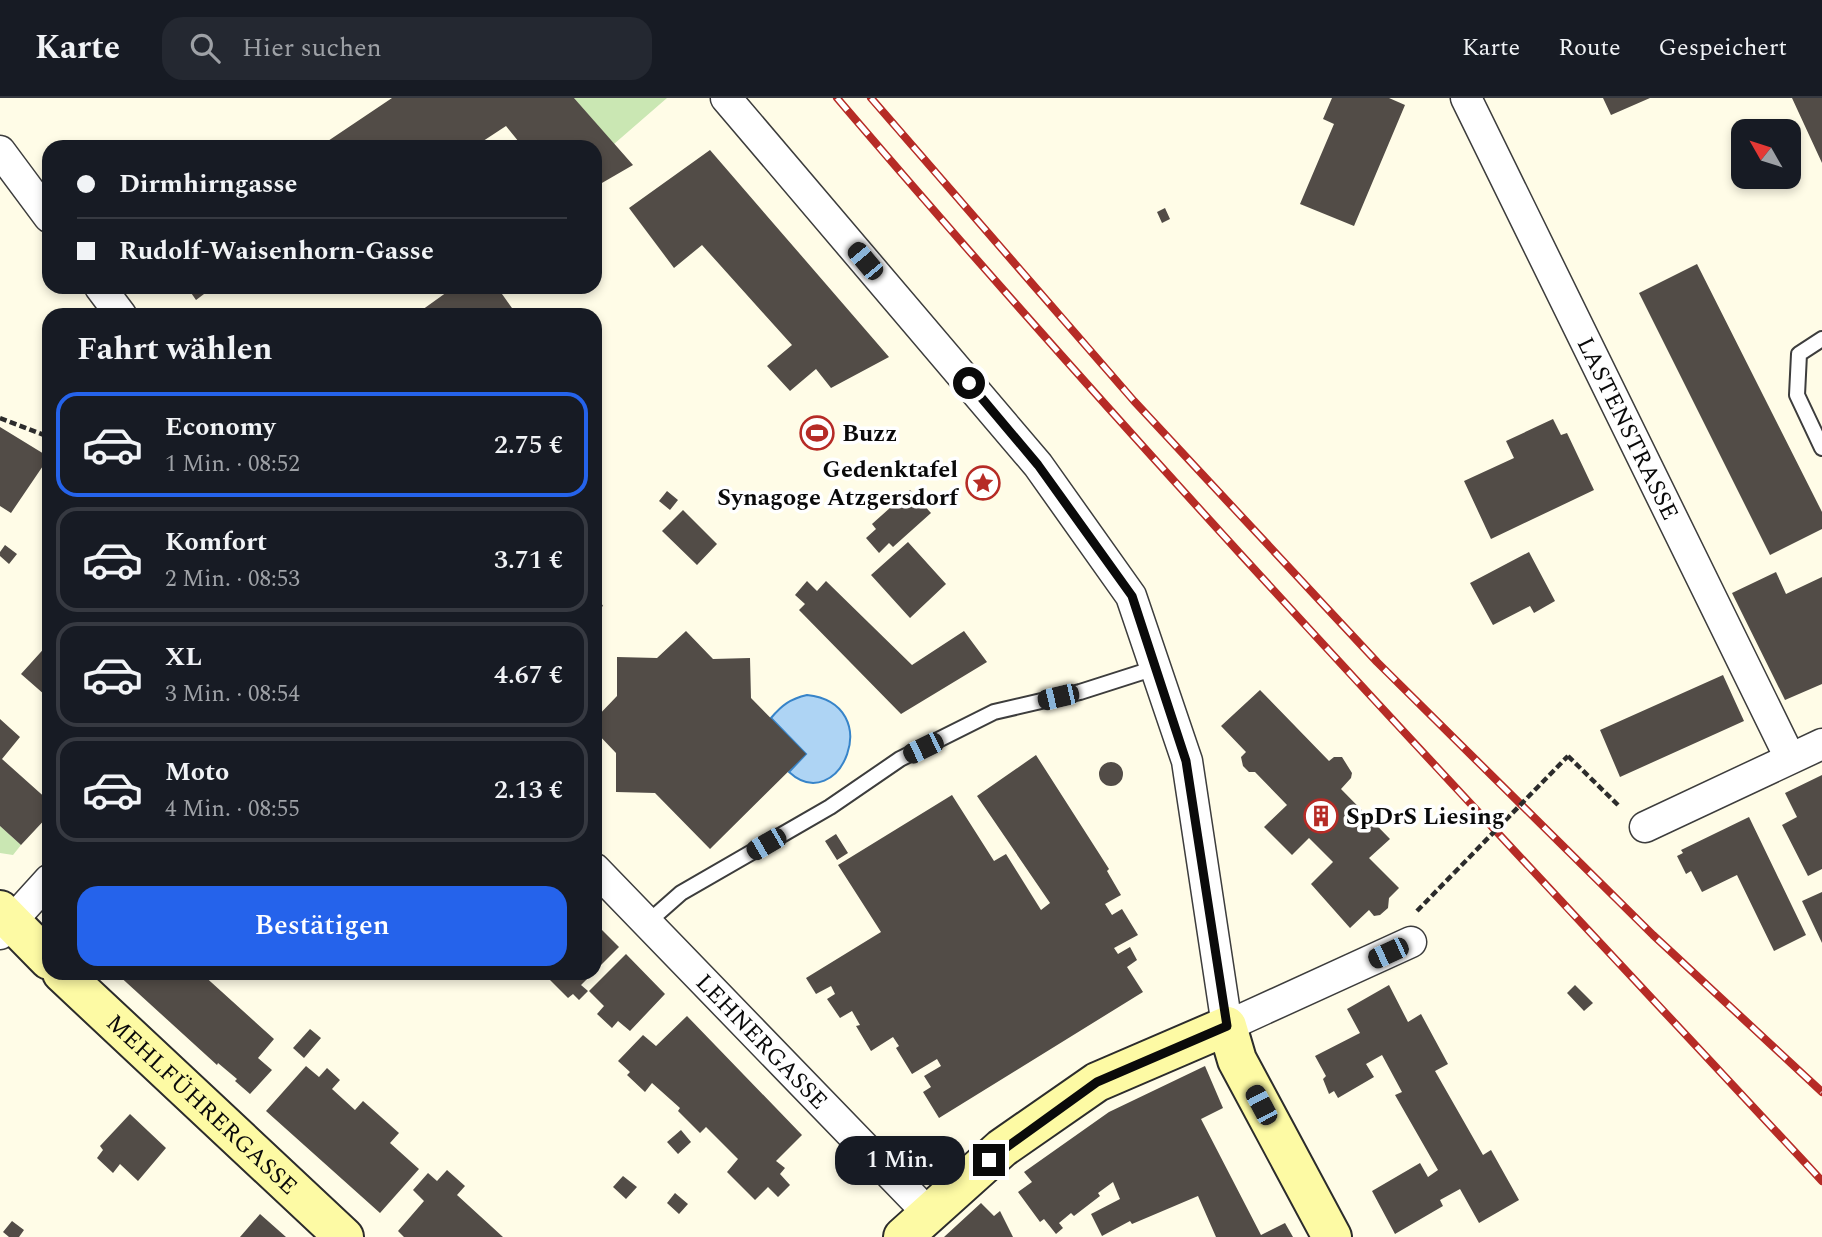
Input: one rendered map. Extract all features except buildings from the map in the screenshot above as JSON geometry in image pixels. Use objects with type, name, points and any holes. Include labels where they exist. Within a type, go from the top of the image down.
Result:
[{"type":"street","points":[[726,98],[1038,465],[1132,596],[1186,761],[1227,1026],[1237,1060],[1332,1237]]},
{"type":"street","name":"LASTENSTRASSE","points":[[1466,98],[1790,758]]},
{"type":"street","points":[[0,151],[42,208]]},
{"type":"street","points":[[1636,820],[1822,744]]},
{"type":"street","name":"LEHNERGASSE","points":[[602,876],[647,923],[916,1225]]},
{"type":"street","points":[[42,887],[4,922],[42,954]]},
{"type":"street","points":[[916,1225],[1002,1148],[1097,1082],[1410,942]]},
{"type":"street","name":"MEHLFÜHRERGASSE","points":[[69,980],[344,1237]]},
{"type":"lane","points":[[1822,339],[1799,354],[1797,396],[1822,448]]},
{"type":"lane","points":[[647,923],[681,893],[830,807],[900,759],[993,712],[1080,692],[1156,668]]},
{"type":"path","points":[[0,418],[42,434]]},
{"type":"path","points":[[1415,913],[1568,756],[1636,820]]},
{"type":"green space","points":[[574,98],[667,98],[614,144]]},
{"type":"green space","points":[[0,826],[21,845],[13,855],[0,853]]},
{"type":"water","points":[[807,695],[832,703],[845,717],[850,735],[847,754],[838,770],[824,781],[807,782],[789,772],[806,754],[771,718],[787,703]]},
{"type":"railway","points":[[837,98],[1200,510],[1822,1181]]},
{"type":"railway","points":[[871,98],[1134,401],[1377,662],[1653,935],[1822,1092]]},
{"type":"place","name":"Buzz","points":[[817,433]]},
{"type":"place","name":"Gedenktafel Synagoge Atzgersdorf","points":[[983,483]]},
{"type":"place","name":"SpDrS Liesing","points":[[1321,816]]},
{"type":"route","points":[[969,383],[1038,465],[1132,596],[1186,761],[1227,1026],[1097,1082],[1002,1148],[989,1160]]}]
